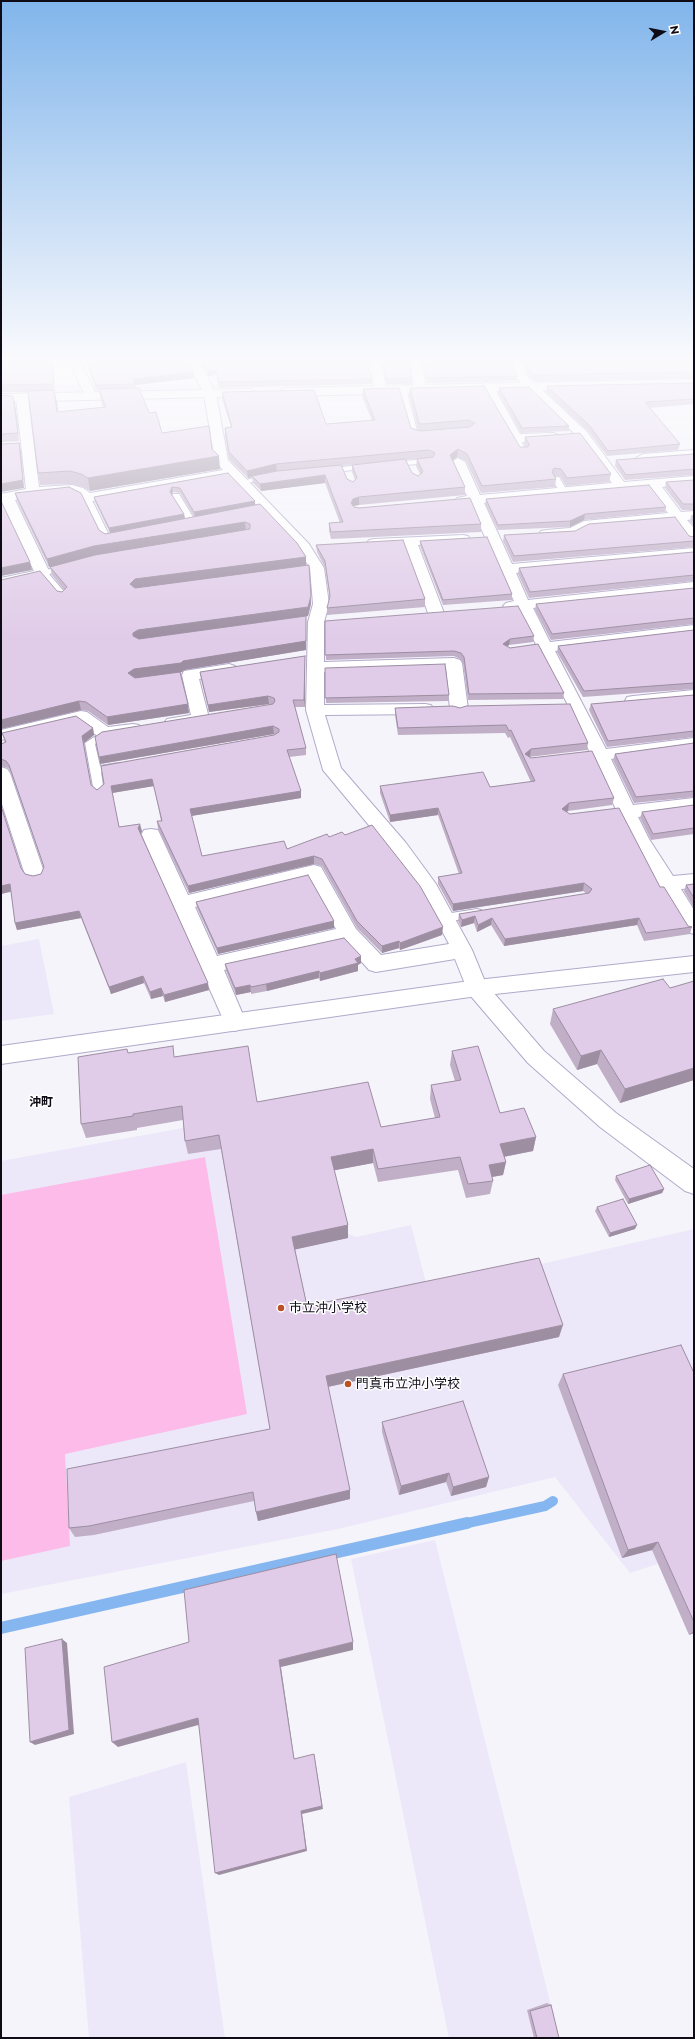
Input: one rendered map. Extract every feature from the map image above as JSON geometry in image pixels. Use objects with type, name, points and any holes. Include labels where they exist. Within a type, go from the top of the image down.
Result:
[{"type":"street","points":[[28,452],[33,492]]},
{"type":"street","points":[[220,452],[222,461],[263,508],[304,547],[313,568],[321,604],[319,621],[310,660],[315,710],[332,770],[399,848],[429,889],[462,950],[477,988],[536,1057],[608,1120],[694,1183]]},
{"type":"street","points":[[595,452],[621,487]]},
{"type":"street","points":[[632,459],[694,454]]},
{"type":"street","points":[[602,462],[617,460]]},
{"type":"street","points":[[458,462],[540,646],[576,705],[594,754],[621,810],[694,927]]},
{"type":"street","points":[[1,583],[43,573],[4,498],[33,492],[72,489],[78,491],[87,498],[237,477]]},
{"type":"street","points":[[451,502],[694,480]]},
{"type":"street","points":[[653,484],[694,538]]},
{"type":"street","points":[[529,535],[574,532],[584,525],[694,515]]},
{"type":"street","points":[[357,544],[507,537]]},
{"type":"street","points":[[410,542],[429,613],[452,611]]},
{"type":"street","points":[[304,547],[319,546]]},
{"type":"street","points":[[506,569],[694,552]]},
{"type":"street","points":[[500,607],[523,606],[694,587]]},
{"type":"street","points":[[540,646],[694,630]]},
{"type":"street","points":[[310,660],[454,663],[467,708],[315,710]]},
{"type":"street","points":[[1,735],[81,716],[105,733],[204,718],[186,676],[245,666]]},
{"type":"street","points":[[616,702],[694,695]]},
{"type":"street","points":[[594,754],[694,743]]},
{"type":"street","points":[[1,773],[35,875]]},
{"type":"street","points":[[621,810],[694,804]]},
{"type":"street","points":[[151,835],[183,902],[235,1022]]},
{"type":"street","points":[[183,902],[314,872],[349,934],[376,964],[462,950]]},
{"type":"street","points":[[667,884],[694,881]]},
{"type":"street","points":[[211,965],[349,934]]},
{"type":"street","points":[[1,1055],[477,988],[694,964]]},
{"type":"lane","points":[[315,472],[346,472],[410,466],[429,461]]},
{"type":"lane","points":[[237,477],[277,475]]},
{"type":"lane","points":[[556,479],[564,492]]},
{"type":"lane","points":[[176,496],[192,522]]},
{"type":"lane","points":[[87,498],[106,538],[129,533]]},
{"type":"lane","points":[[63,596],[43,573],[66,567]]},
{"type":"lane","points":[[99,792],[90,743],[105,733]]},
{"type":"lane","points":[[95,770],[126,764]]},
{"type":"lane","points":[[445,918],[491,911]]},
{"type":"shaded area","points":[[39,939],[54,1014],[1,1021],[1,946]]},
{"type":"shaded area","name":"門真市立沖小学校","points":[[271,1112],[291,1210],[356,1237],[411,1225],[428,1290],[694,1229],[694,1552],[630,1573],[555,1477],[338,1529],[1,1594],[1,1161]]},
{"type":"shaded area","points":[[205,1157],[247,1414],[65,1454],[70,1546],[1,1561],[1,1195]]},
{"type":"shaded area","points":[[435,1540],[559,2038],[449,2038],[351,1559]]},
{"type":"shaded area","points":[[186,1762],[225,2038],[89,2038],[69,1797]]},
{"type":"building","points":[[1,452],[20,452],[23,480],[1,484]]},
{"type":"building","points":[[35,452],[215,452],[219,456],[88,478],[70,471],[38,473]]},
{"type":"building","points":[[229,452],[405,452],[276,464],[247,471]]},
{"type":"building","points":[[433,452],[454,452],[450,455],[465,487],[359,497],[353,499],[351,503],[354,507],[359,508],[470,498],[481,524],[331,532],[329,523],[343,522],[325,475],[260,484],[252,476],[277,471],[341,465],[347,479],[353,482],[357,478],[352,465],[405,459],[412,473],[418,476],[423,472],[417,459],[433,457],[435,453]]},
{"type":"building","points":[[464,452],[594,452],[611,474],[567,478],[561,469],[554,468],[552,472],[556,479],[482,486],[467,454]]},
{"type":"building","points":[[694,454],[694,469],[626,475],[616,460]]},
{"type":"building","points":[[228,473],[255,501],[194,512],[180,488],[172,487],[170,492],[184,514],[109,528],[94,497]]},
{"type":"building","points":[[694,480],[694,504],[683,504],[666,482]]},
{"type":"building","points":[[649,485],[666,507],[585,514],[570,521],[498,525],[486,499]]},
{"type":"building","points":[[69,487],[81,493],[99,530],[105,534],[260,504],[297,543],[306,557],[135,579],[130,584],[135,588],[309,565],[311,596],[308,607],[138,630],[133,633],[133,636],[139,639],[306,616],[306,641],[183,661],[181,663],[134,669],[128,673],[135,678],[180,672],[188,704],[107,717],[86,702],[79,701],[1,720],[1,580],[40,571],[57,591],[62,592],[67,587],[50,567],[95,555],[250,529],[250,524],[245,522],[94,546],[47,559],[15,493]]},
{"type":"building","points":[[1,501],[30,562],[1,568]]},
{"type":"building","points":[[675,517],[689,536],[694,537],[694,541],[514,556],[504,535],[575,531],[589,524]]},
{"type":"building","points":[[487,537],[512,594],[443,600],[420,541]]},
{"type":"building","points":[[403,540],[425,599],[327,608],[330,596],[325,561],[316,545]]},
{"type":"building","points":[[694,552],[694,575],[530,592],[519,568]]},
{"type":"building","points":[[694,588],[694,618],[552,634],[536,604]]},
{"type":"building","points":[[518,606],[534,636],[510,639],[503,644],[510,648],[538,644],[564,693],[469,694],[464,657],[461,653],[454,651],[325,655],[325,621]]},
{"type":"building","points":[[694,630],[694,683],[584,691],[558,646]]},
{"type":"building","points":[[305,656],[304,700],[293,700],[306,748],[287,750],[301,791],[190,809],[202,856],[284,841],[287,849],[327,834],[329,837],[342,832],[345,835],[372,825],[420,886],[443,927],[400,943],[399,941],[382,946],[357,921],[322,859],[314,856],[188,886],[157,821],[162,821],[152,779],[111,786],[119,827],[140,824],[138,828],[208,983],[164,995],[161,988],[150,992],[143,976],[109,987],[79,911],[15,923],[10,884],[1,886],[1,806],[21,868],[25,874],[33,876],[41,874],[44,867],[9,765],[6,761],[1,759],[1,744],[6,742],[2,733],[76,716],[93,728],[82,736],[91,785],[97,790],[104,784],[101,766],[274,735],[279,732],[279,729],[273,726],[99,757],[95,737],[102,732],[273,704],[275,701],[274,698],[268,696],[208,705],[200,672]]},
{"type":"building","points":[[445,664],[449,695],[325,698],[325,668]]},
{"type":"building","points":[[694,695],[694,731],[608,741],[591,704]]},
{"type":"building","points":[[570,704],[588,743],[531,749],[525,754],[531,758],[592,751],[614,798],[569,803],[562,809],[570,814],[619,808],[660,887],[664,887],[688,926],[692,927],[646,933],[639,918],[505,939],[492,918],[478,925],[475,916],[462,920],[459,914],[589,893],[592,889],[584,883],[453,904],[438,877],[462,873],[438,808],[390,815],[380,786],[483,772],[490,787],[535,781],[511,730],[509,731],[506,725],[398,728],[395,708],[453,706],[460,708],[466,706]]},
{"type":"building","points":[[694,743],[694,791],[636,797],[615,754]]},
{"type":"building","points":[[694,805],[694,828],[653,834],[642,812]]},
{"type":"building","points":[[308,875],[334,921],[217,948],[196,902]]},
{"type":"building","points":[[694,884],[694,898],[686,885]]},
{"type":"building","points":[[344,938],[361,956],[355,959],[358,963],[320,973],[319,971],[266,984],[235,988],[225,964]]},
{"type":"building","points":[[663,979],[670,988],[694,981],[694,1068],[625,1089],[601,1050],[581,1056],[553,1009]]},
{"type":"building","points":[[173,1046],[174,1057],[248,1046],[257,1102],[368,1082],[381,1127],[440,1117],[431,1085],[461,1080],[452,1051],[478,1046],[500,1113],[524,1108],[536,1137],[500,1144],[506,1162],[489,1165],[493,1181],[468,1184],[460,1157],[378,1169],[373,1149],[331,1157],[348,1225],[292,1237],[307,1306],[539,1258],[563,1325],[326,1376],[350,1490],[256,1512],[253,1492],[89,1526],[69,1528],[67,1469],[270,1429],[219,1135],[185,1141],[182,1106],[133,1114],[133,1116],[81,1124],[78,1057],[127,1049],[128,1053]]},
{"type":"building","points":[[650,1165],[664,1189],[629,1199],[616,1176]]},
{"type":"building","points":[[623,1199],[637,1225],[610,1233],[597,1207]]},
{"type":"building","points":[[681,1345],[694,1373],[694,1622],[658,1542],[628,1550],[563,1374]]},
{"type":"building","points":[[463,1401],[489,1477],[453,1487],[449,1473],[401,1486],[382,1422]]},
{"type":"building","points":[[336,1554],[353,1642],[279,1660],[294,1759],[314,1754],[322,1806],[301,1811],[306,1849],[215,1873],[198,1718],[112,1742],[104,1667],[189,1642],[184,1590]]},
{"type":"building","points":[[62,1639],[69,1730],[30,1742],[25,1648]]},
{"type":"building","points":[[551,2005],[559,2038],[537,2038],[530,2011]]},
{"type":"waterway","points":[[463,1524],[545,1506],[553,1501]]},
{"type":"waterway","points":[[1,1628],[467,1523]]},
{"type":"place","name":"市立沖小学校","points":[[281,1308]]},
{"type":"place","name":"門真市立沖小学校","points":[[348,1384]]},
{"type":"district","name":"沖町","points":[[41,1102]]}]
